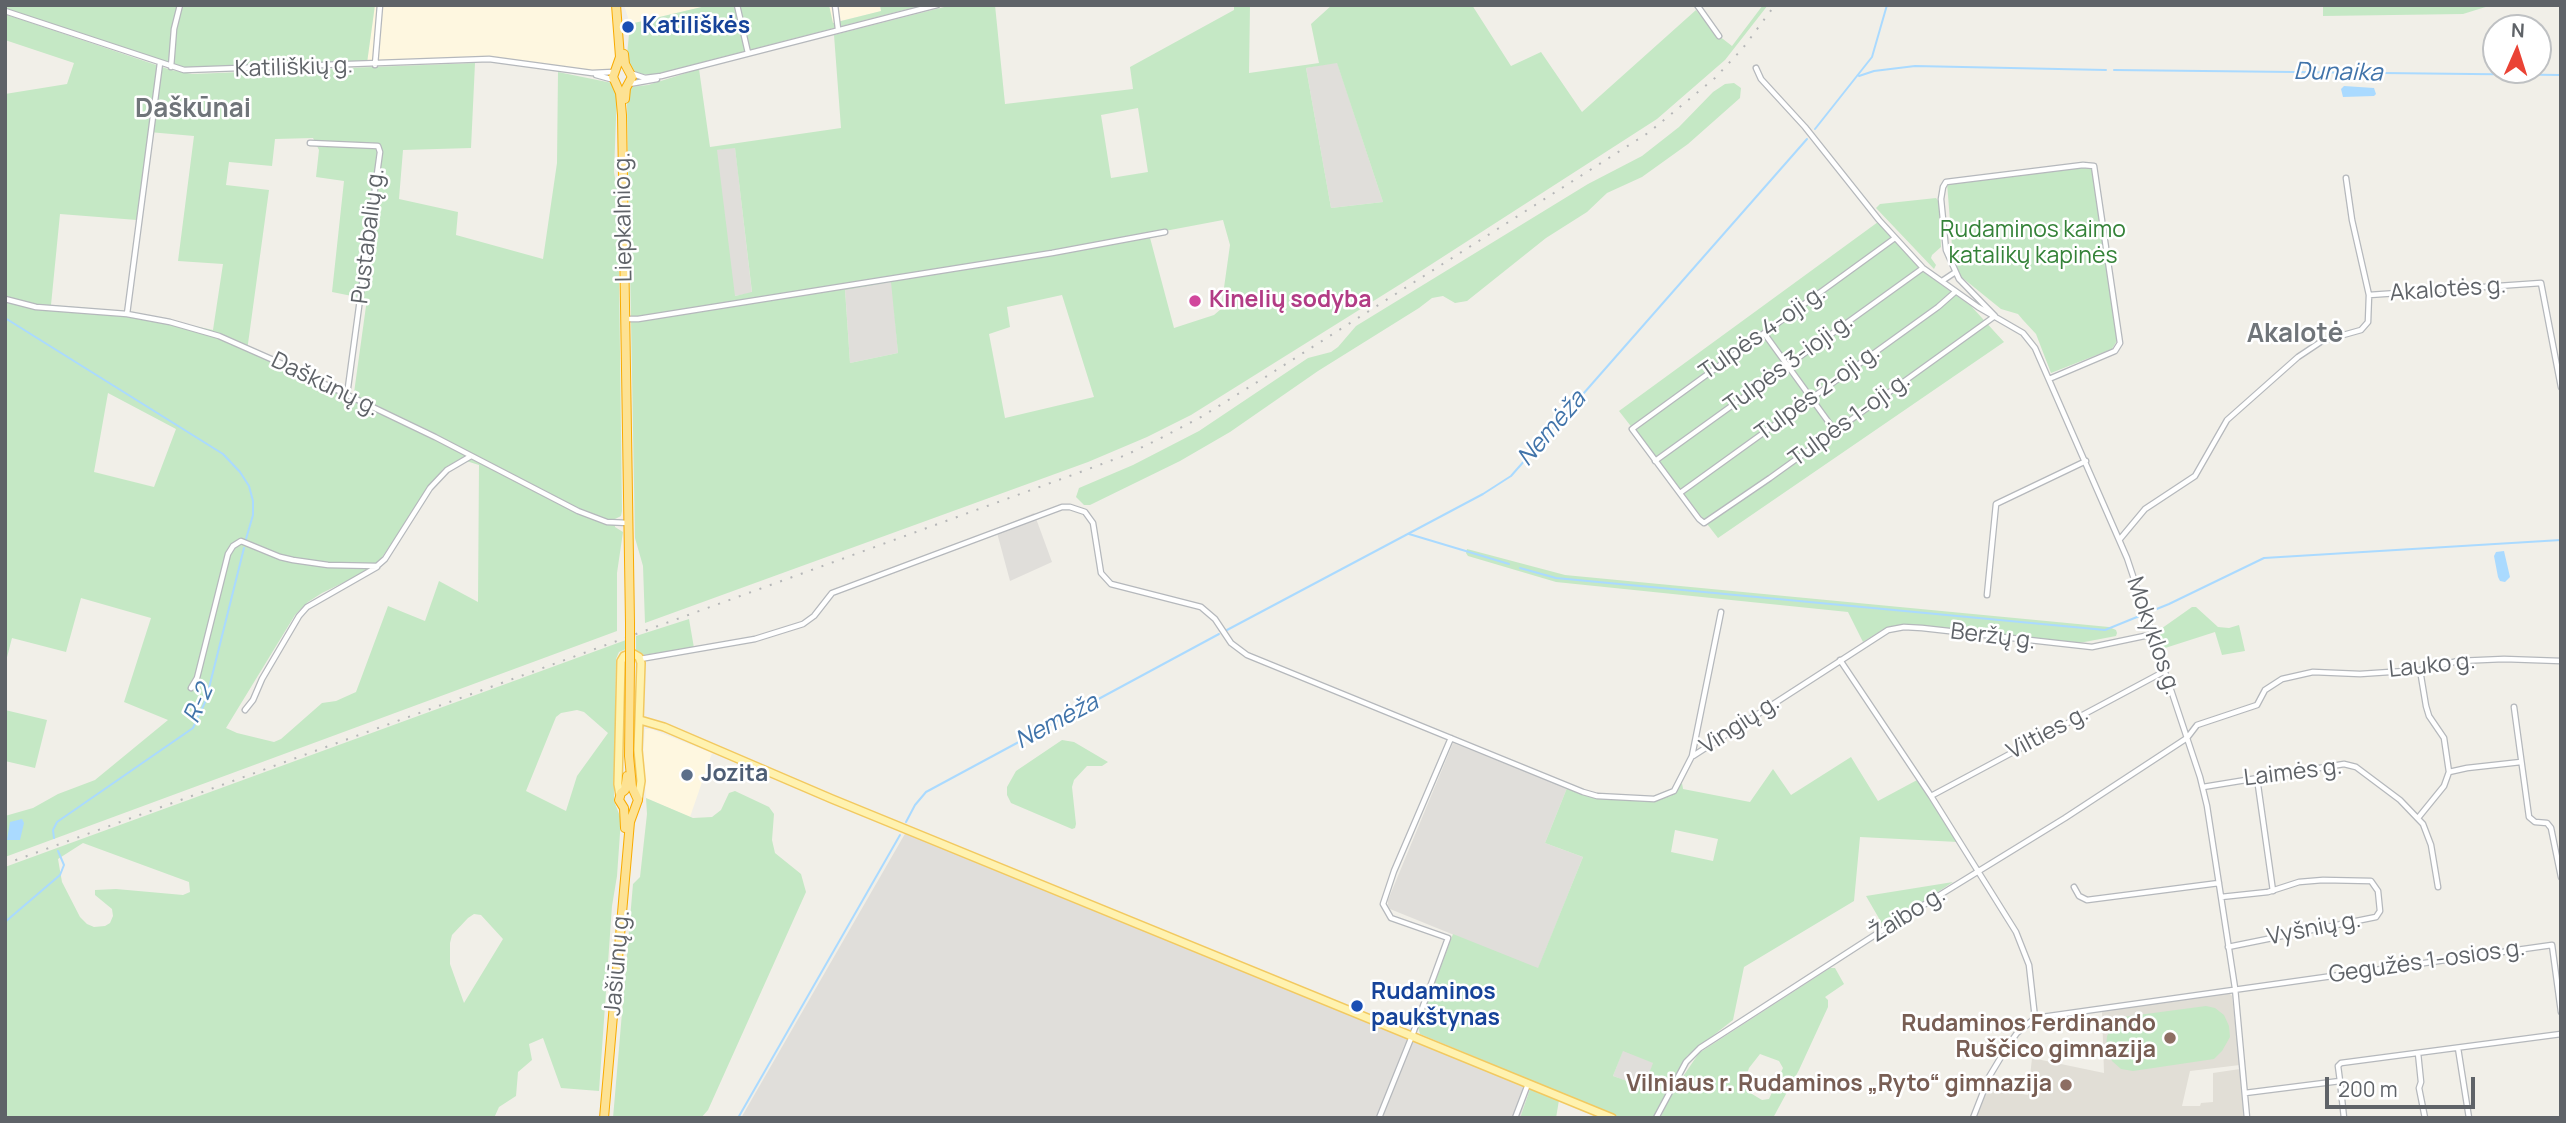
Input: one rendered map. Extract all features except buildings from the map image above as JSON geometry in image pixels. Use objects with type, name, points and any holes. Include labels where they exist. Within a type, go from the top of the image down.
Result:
[{"type":"highway","name":"Liepkalnio g.","points":[[619,5],[632,80],[620,79]]},
{"type":"highway","name":"Liepkalnio g.","points":[[619,5],[628,523]]},
{"type":"highway","points":[[620,79],[629,71]]},
{"type":"highway","name":"Jašiūnų g.","points":[[602,1118],[630,822],[628,523]]},
{"type":"highway","name":"Jašiūnų g.","points":[[629,808],[619,803],[630,794]]},
{"type":"main road","points":[[628,654],[635,654],[640,659],[640,720],[630,794],[618,784],[621,661],[628,654]]},
{"type":"main road","points":[[640,720],[664,727],[844,804],[1612,1118]]},
{"type":"street","points":[[171,67],[174,29],[180,5]]},
{"type":"street","points":[[376,65],[380,5]]},
{"type":"street","points":[[737,5],[748,53]]},
{"type":"street","points":[[835,5],[838,29]]},
{"type":"street","name":"Katiliškių g.","points":[[629,71],[640,77],[661,76],[937,5]]},
{"type":"street","points":[[1697,5],[1718,36]]},
{"type":"street","name":"Katiliškių g.","points":[[5,11],[171,67],[199,71],[489,59],[620,79],[652,81],[661,76]]},
{"type":"street","points":[[127,314],[160,63]]},
{"type":"street","name":"Mokyklos g.","points":[[1756,68],[1761,79],[1805,127],[1895,238],[1923,268],[1955,292],[2015,327],[2030,340],[2049,379],[2120,539],[2203,787],[2235,988],[2247,1118]]},
{"type":"street","name":"Pustabalių g.","points":[[310,143],[378,146],[380,152],[347,395]]},
{"type":"street","points":[[1995,316],[1954,273],[1944,242],[1942,187],[1946,181],[2083,165],[2094,166],[2120,343],[2115,351],[2049,379]]},
{"type":"street","name":"Akalotės g.","points":[[2346,178],[2352,220],[2369,295],[2541,284],[2561,387]]},
{"type":"street","points":[[625,319],[1039,255],[1165,232]]},
{"type":"street","name":"Tulpės 4-oji g.","points":[[1655,461],[1632,429],[1895,238]]},
{"type":"street","name":"Tulpės 3-ioji g.","points":[[1655,461],[1923,268]]},
{"type":"street","points":[[1942,281],[1954,273]]},
{"type":"street","name":"Tulpės 2-oji g.","points":[[1680,493],[1955,292]]},
{"type":"street","points":[[2120,539],[2145,509],[2195,476],[2227,421],[2298,357],[2322,341],[2361,330],[2368,322],[2369,295]]},
{"type":"street","name":"Daškūnų g.","points":[[5,299],[36,307],[127,314],[219,335],[347,395],[586,514],[607,522],[628,523]]},
{"type":"street","name":"Tulpės 1-oji g.","points":[[1680,493],[1704,523],[1995,316]]},
{"type":"street","points":[[1764,333],[1835,431]]},
{"type":"street","points":[[245,710],[299,616],[307,607],[385,559],[430,488],[447,470],[471,456]]},
{"type":"street","points":[[1655,461],[1680,493]]},
{"type":"street","points":[[1987,595],[1996,503],[2086,461]]},
{"type":"street","points":[[640,659],[755,639],[803,624],[814,616],[832,593],[1070,506],[1085,512],[1093,523],[1101,573],[1111,584],[1201,607],[1215,619],[1231,643],[1247,655],[1583,792],[1597,796],[1654,799],[1674,791],[1692,756]]},
{"type":"street","points":[[191,688],[197,678],[228,554],[236,543],[241,541],[293,560],[328,565],[377,566]]},
{"type":"street","name":"Vingių g.","points":[[1692,756],[1721,612]]},
{"type":"street","name":"Beržų g.","points":[[1840,660],[1881,633],[1905,627],[2078,647],[2108,645],[2154,634]]},
{"type":"street","points":[[1840,660],[1979,870],[2023,945],[2029,965],[2035,1018],[2017,1033],[2007,1047],[1989,1077],[1973,1118]]},
{"type":"street","name":"Vingių g.","points":[[1692,756],[1840,660]]},
{"type":"street","name":"Lauko g.","points":[[2304,673],[2360,674],[2420,670],[2471,660],[2561,661]]},
{"type":"street","points":[[2418,818],[2444,786],[2449,772],[2444,738],[2429,716],[2420,670]]},
{"type":"street","name":"Vilties g.","points":[[1931,796],[2165,671]]},
{"type":"street","name":"Žaibo g.","points":[[1656,1118],[1686,1062],[1700,1048],[2065,818],[2187,738],[2192,730],[2203,722],[2253,707],[2265,690],[2282,679],[2304,673]]},
{"type":"street","points":[[2514,707],[2529,817],[2535,822],[2547,823],[2551,828],[2561,877]]},
{"type":"street","points":[[1379,1118],[1448,938],[1391,918],[1383,904],[1399,858],[1451,738]]},
{"type":"street","points":[[2449,772],[2521,762]]},
{"type":"street","name":"Laimės g.","points":[[2203,787],[2350,764],[2392,793],[2418,818],[2431,845],[2438,887]]},
{"type":"street","points":[[2257,778],[2273,891]]},
{"type":"street","name":"Vyšnių g.","points":[[2221,897],[2273,891],[2299,882],[2371,881],[2378,891],[2380,911],[2376,916],[2228,947]]},
{"type":"street","points":[[2074,887],[2079,896],[2087,900],[2219,883]]},
{"type":"street","points":[[2552,945],[2561,944]]},
{"type":"street","name":"Gegužės 1-osios g.","points":[[2035,1018],[2552,945],[2561,1012]]},
{"type":"street","points":[[2344,1118],[2338,1065],[2341,1063],[2561,1034]]},
{"type":"street","points":[[2458,1048],[2469,1118]]},
{"type":"street","points":[[2418,1053],[2421,1082],[2419,1088],[2425,1118]]},
{"type":"street","points":[[2245,1093],[2340,1081]]},
{"type":"street","points":[[1515,1118],[1529,1083]]},
{"type":"shaded area","points":[[375,5],[614,5],[616,60],[613,70],[594,71],[492,57],[367,63]]},
{"type":"shaded area","points":[[624,5],[710,5],[630,24]]},
{"type":"shaded area","points":[[829,5],[880,5],[882,11],[832,23]]},
{"type":"shaded area","points":[[1337,62],[1383,202],[1331,208],[1306,68]]},
{"type":"shaded area","points":[[735,147],[752,293],[734,296],[716,150]]},
{"type":"shaded area","points":[[892,282],[898,353],[850,363],[845,289]]},
{"type":"shaded area","points":[[1034,513],[1052,562],[1010,581],[996,529]]},
{"type":"shaded area","points":[[645,729],[712,753],[690,817],[646,798],[643,758]]},
{"type":"shaded area","points":[[1453,743],[1567,788],[1545,843],[1583,857],[1538,969],[1390,909],[1388,905]]},
{"type":"shaded area","points":[[906,832],[1530,1089],[1520,1118],[741,1118]]},
{"type":"shaded area","name":"Rudaminos Ferdinando Ruščico gimnazija","points":[[2228,992],[2232,996],[2240,1065],[2190,1071],[2182,1106],[2200,1106],[2201,1103],[2213,1102],[2213,1073],[2240,1069],[2244,1118],[1975,1118],[1988,1088],[2028,1095],[2032,1058],[2104,1073],[2102,1011]]},
{"type":"shaded area","points":[[1623,1050],[1654,1063],[1644,1088],[1613,1076]]},
{"type":"green space","points":[[5,5],[375,5],[367,63],[191,68],[176,66],[5,8]]},
{"type":"green space","points":[[710,5],[829,5],[833,23],[881,11],[880,5],[923,5],[653,75],[638,74],[629,66],[627,55],[630,24]]},
{"type":"green space","points":[[952,5],[995,5],[1005,104],[1133,89],[1130,67],[1234,10],[1234,5],[1250,5],[1249,73],[1319,63],[1311,24],[1332,5],[1472,5],[1511,66],[1541,52],[1582,112],[1696,10],[1714,32],[1732,46],[1763,5],[1768,5],[1725,60],[1657,119],[1191,415],[1088,462],[645,623],[643,566],[635,538],[627,104],[630,87],[648,85],[699,69],[710,147],[841,128],[834,35]],"holes":[[[1337,63],[1383,202],[1331,208],[1306,68]],[[1138,108],[1148,172],[1111,178],[1101,115]],[[735,148],[752,292],[735,296],[717,150]],[[1223,220],[1230,245],[1221,309],[1214,315],[1174,328],[1149,234]],[[891,282],[898,353],[850,363],[845,290]],[[1062,295],[1094,397],[1005,418],[989,334],[1010,327],[1007,307]]]},
{"type":"green space","points":[[2323,5],[2492,5],[2463,14],[2323,16]]},
{"type":"green space","points":[[5,14],[171,70],[192,74],[475,63],[471,148],[403,150],[399,199],[458,212],[456,235],[543,259],[557,163],[558,72],[612,83],[617,92],[614,172],[618,194],[622,511],[621,516],[615,519],[615,527],[623,532],[617,573],[617,631],[5,857],[5,816],[33,808],[58,794],[95,780],[168,720],[124,702],[151,618],[81,598],[66,652],[12,638],[5,665],[5,94],[67,84],[74,63],[5,40]],"holes":[[[149,132],[194,136],[178,261],[223,264],[213,330],[125,311],[51,305],[60,214],[137,220]],[[313,138],[319,150],[316,177],[344,181],[332,292],[367,299],[353,400],[247,351],[269,190],[226,185],[229,162],[272,166],[275,139]],[[108,393],[176,429],[154,487],[94,472]],[[460,459],[479,465],[478,602],[439,581],[425,621],[388,606],[356,692],[336,701],[322,703],[274,742],[226,728],[295,615],[322,593],[378,563],[443,469]]]},
{"type":"green space","points":[[1734,83],[1741,88],[1740,98],[1688,144],[1642,177],[1607,193],[1587,212],[1546,238],[1467,301],[1455,303],[1443,296],[1432,298],[1318,371],[1230,432],[1180,461],[1090,505],[1084,505],[1076,497],[1079,488],[1133,465],[1199,431],[1308,358],[1331,352],[1356,326],[1588,184],[1642,156],[1679,127],[1713,92],[1725,84]]},
{"type":"green space","name":"Rudaminos kaimo katalikų kapinės","points":[[2087,166],[2094,170],[2118,339],[2112,349],[2051,373],[2036,334],[2018,314],[2001,309],[1954,271],[1947,183]]},
{"type":"green space","points":[[1936,198],[1939,202],[1941,247],[1931,258],[1936,265],[1934,269],[1876,208],[1880,204]]},
{"type":"green space","points":[[1878,222],[1922,271],[1971,306],[2004,342],[1718,538],[1619,411]]},
{"type":"green space","points":[[1467,549],[1565,575],[2109,627],[2117,633],[2116,636],[2074,644],[1905,625],[1882,630],[1863,642],[1848,612],[1556,582],[1468,556]]},
{"type":"green space","points":[[2192,607],[2196,607],[2218,627],[2239,625],[2245,651],[2222,655],[2215,632],[2162,649],[2158,631]]},
{"type":"green space","points":[[689,619],[694,648],[643,655],[636,651],[636,636]]},
{"type":"green space","points":[[626,640],[626,649],[619,652],[616,659],[614,801],[621,819],[599,1091],[561,1088],[543,1038],[529,1044],[532,1060],[518,1072],[516,1096],[499,1107],[494,1118],[5,1118],[5,867]],"holes":[[[577,710],[584,712],[608,733],[577,776],[566,811],[526,791],[556,717],[561,713]],[[83,843],[189,882],[190,892],[183,895],[116,889],[95,890],[95,895],[112,909],[113,916],[105,926],[94,927],[80,917],[62,882],[58,859]],[[474,914],[481,915],[503,939],[464,1003],[450,964],[450,943],[452,935]]]},
{"type":"green space","points":[[5,710],[47,720],[35,768],[5,761]]},
{"type":"green space","points":[[1062,740],[1074,742],[1108,762],[1102,766],[1087,766],[1074,780],[1072,787],[1076,824],[1072,829],[1011,803],[1007,795],[1007,787],[1016,771]]},
{"type":"green space","points":[[1851,757],[1878,801],[1919,779],[1958,842],[1860,837],[1854,901],[1744,967],[1733,1020],[1687,1056],[1654,1118],[1621,1118],[1420,1034],[1418,1027],[1453,934],[1538,968],[1583,857],[1545,843],[1567,788],[1583,794],[1656,800],[1671,796],[1682,783],[1683,789],[1750,802],[1773,769],[1791,795]],"holes":[[[1675,830],[1718,839],[1713,861],[1671,852]],[[1623,1051],[1653,1063],[1644,1087],[1613,1076]]]},
{"type":"green space","points":[[735,791],[769,807],[774,814],[772,840],[775,853],[801,874],[806,892],[708,1110],[701,1118],[613,1118],[633,884],[640,877],[647,814],[646,798],[693,818],[712,817],[721,810],[729,793]]},
{"type":"green space","points":[[1953,882],[1884,927],[1866,896]]},
{"type":"green space","points":[[1830,968],[1835,968],[1844,984],[1825,997],[1828,1007],[1773,1118],[1660,1118],[1673,1091],[1699,1053]],"holes":[[[1760,1054],[1779,1061],[1783,1068],[1769,1099],[1762,1100],[1747,1091],[1744,1083],[1749,1068]]]},
{"type":"green space","points":[[2206,1006],[2215,1008],[2224,1015],[2229,1026],[2230,1037],[2214,1059],[2133,1071],[2121,1069],[2112,1061],[2106,1048],[2107,1036],[2123,1017]]},
{"type":"green space","points":[[1530,1089],[1559,1100],[1556,1118],[1520,1118]]},
{"type":"water","points":[[2344,86],[2374,88],[2376,94],[2343,97],[2341,89]]},
{"type":"water","points":[[2504,551],[2510,577],[2505,582],[2498,577],[2494,556],[2496,552]]},
{"type":"water","points":[[22,819],[24,823],[20,840],[7,840],[10,822]]},
{"type":"waterway","name":"Dunaika","points":[[1815,129],[1872,57],[1887,5]]},
{"type":"waterway","name":"Dunaika","points":[[1859,76],[1874,71],[1915,66],[2106,70]]},
{"type":"waterway","name":"Dunaika","points":[[2114,70],[2561,75]]},
{"type":"waterway","name":"Nemėža","points":[[1227,630],[1483,494],[1511,476],[1807,139]]},
{"type":"waterway","name":"R-2","points":[[5,318],[223,454],[249,486],[253,515],[246,539]]},
{"type":"waterway","points":[[1409,534],[1509,564]]},
{"type":"waterway","points":[[1520,568],[1556,578],[2105,630],[2169,604],[2264,558],[2561,540]]},
{"type":"waterway","name":"R-2","points":[[54,838],[53,830],[57,822],[193,728],[206,700],[244,548]]},
{"type":"waterway","name":"Nemėža","points":[[906,822],[926,792],[1219,634]]},
{"type":"waterway","name":"Nemėža","points":[[738,1118],[900,835]]},
{"type":"waterway","name":"R-2","points":[[5,922],[60,875],[64,865],[58,851]]},
{"type":"railway","points":[[5,864],[1075,474],[1159,439],[1201,417],[1267,376],[1648,133],[1715,78],[1743,48],[1775,5]]},
{"type":"place","name":"Katiliškės","points":[[628,27]]},
{"type":"place","name":"Kinelių sodyba","points":[[1195,301]]},
{"type":"place","name":"Jozita","points":[[687,775]]},
{"type":"place","name":"Rudaminos paukštynas","points":[[1357,1006]]},
{"type":"place","name":"Rudaminos Ferdinando Ruščico gimnazija","points":[[2170,1038]]},
{"type":"place","name":"Vilniaus r. Rudaminos „Ryto“ gimnazija","points":[[2066,1085]]},
{"type":"district","name":"Daškūnai","points":[[193,110]]},
{"type":"district","name":"Akalotė","points":[[2295,335]]}]
